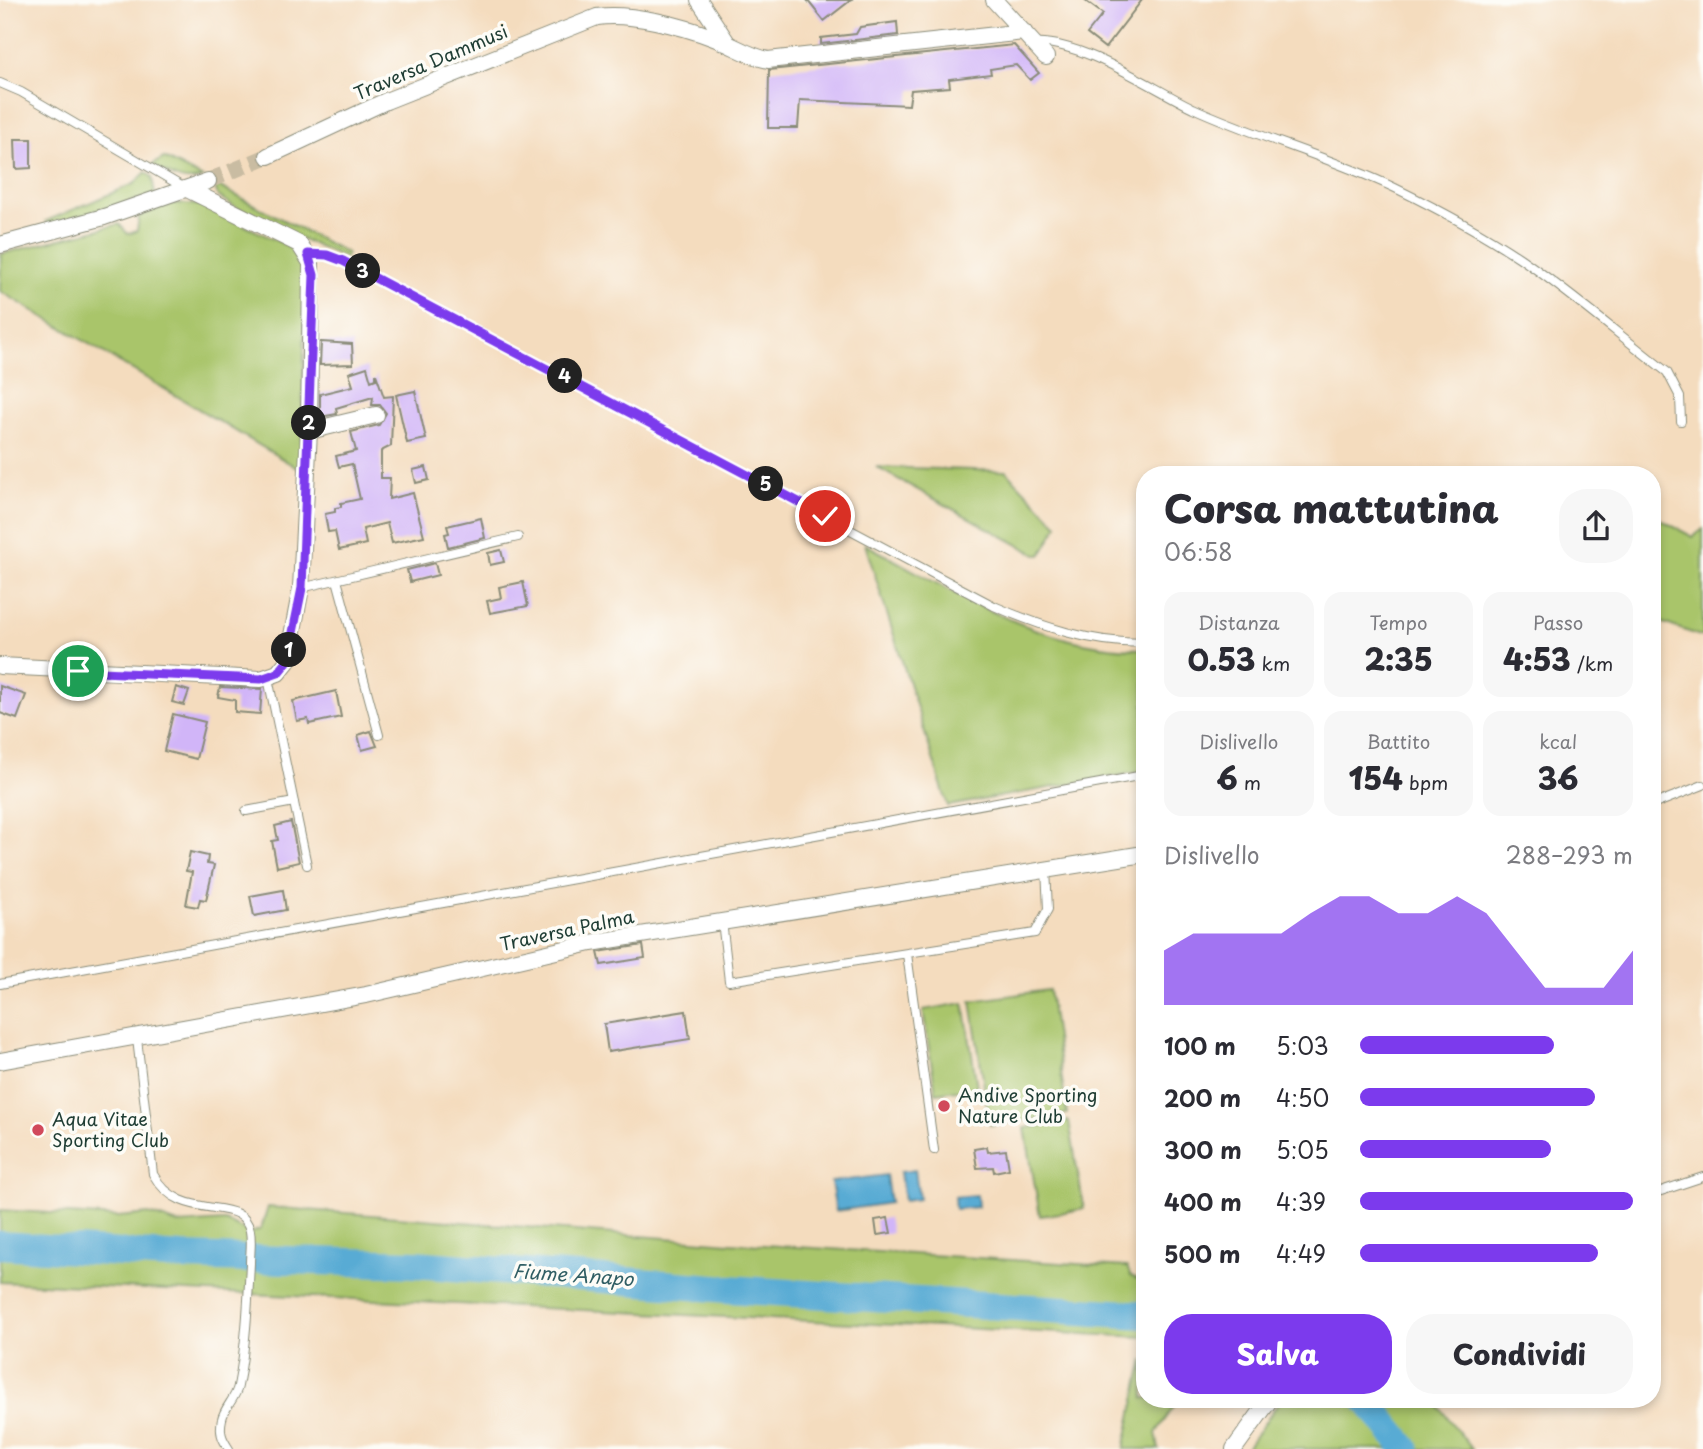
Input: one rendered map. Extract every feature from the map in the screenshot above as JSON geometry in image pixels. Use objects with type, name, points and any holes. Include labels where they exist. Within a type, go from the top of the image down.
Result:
[{"type":"street","points":[[699,0],[728,44]]},
{"type":"street","points":[[994,0],[1046,57]]},
{"type":"street","name":"Traversa Dammusi","points":[[268,156],[386,101],[597,17],[613,15],[644,20],[728,44],[768,61],[1028,38]]},
{"type":"street","points":[[0,245],[104,217],[208,181]]},
{"type":"street","points":[[0,666],[268,678],[287,662],[302,588],[314,275],[308,254],[299,244],[187,189]]},
{"type":"street","points":[[309,431],[376,415]]},
{"type":"street","name":"Traversa Palma","points":[[0,1061],[137,1039],[366,995],[592,943],[1136,855]]},
{"type":"street","points":[[1234,1449],[1264,1408]]},
{"type":"lane","points":[[1028,38],[1085,53],[1224,122],[1355,170],[1395,188],[1476,232],[1521,259],[1667,372],[1680,397],[1681,421]]},
{"type":"lane","points":[[0,83],[21,92],[187,189]]},
{"type":"lane","points":[[308,254],[327,255],[343,261],[994,606],[1062,632],[1098,640],[1136,642]]},
{"type":"lane","points":[[302,588],[518,537]]},
{"type":"lane","points":[[337,580],[379,735]]},
{"type":"lane","points":[[268,678],[307,865]]},
{"type":"lane","points":[[0,984],[1136,776]]},
{"type":"lane","points":[[1661,801],[1703,785]]},
{"type":"lane","points":[[246,811],[294,802]]},
{"type":"lane","points":[[722,920],[729,981],[907,954],[1035,933],[1048,909],[1046,869]]},
{"type":"lane","points":[[907,954],[934,1150]]},
{"type":"lane","points":[[137,1039],[153,1174],[162,1190],[178,1201],[211,1209],[234,1210],[246,1217],[251,1233],[248,1295],[238,1389],[222,1416],[220,1436],[229,1449]]},
{"type":"lane","points":[[1661,1191],[1703,1177]]},
{"type":"green space","points":[[164,158],[203,178],[183,180],[152,165]]},
{"type":"green space","points":[[146,172],[152,177],[155,195],[49,224],[46,221],[134,184]]},
{"type":"green space","points":[[214,184],[347,253],[345,258],[253,218],[218,196]]},
{"type":"green space","points":[[173,203],[201,205],[286,245],[298,255],[306,268],[301,470],[0,291],[1,254],[119,224],[128,234],[137,231],[139,216]]},
{"type":"green space","points":[[876,467],[1006,471],[1058,525],[1041,555],[1037,555]]},
{"type":"green space","points":[[1661,520],[1693,537],[1703,529],[1703,637],[1661,622]]},
{"type":"green space","points":[[865,544],[965,598],[1033,629],[1069,640],[1106,647],[1136,649],[1136,772],[948,806]]},
{"type":"green space","points":[[1049,990],[1067,1114],[990,1125],[971,1001]]},
{"type":"green space","points":[[964,1003],[977,1087],[936,1093],[923,1010]]},
{"type":"green space","points":[[1069,1121],[1084,1209],[1040,1216],[1025,1128]]},
{"type":"green space","points":[[268,1207],[730,1243],[1127,1267],[1131,1276],[1136,1278],[1136,1337],[0,1282],[0,1210],[118,1217],[149,1214],[178,1224],[225,1221],[251,1233],[261,1229]]},
{"type":"green space","points":[[1136,1395],[1136,1408],[1173,1408],[1156,1433],[1159,1449],[1124,1449]]},
{"type":"green space","points":[[1275,1408],[1440,1408],[1472,1449],[1246,1449]]},
{"type":"water","points":[[915,1170],[919,1199],[904,1201],[900,1172]]},
{"type":"water","points":[[886,1175],[890,1203],[836,1211],[831,1182]]},
{"type":"water","points":[[977,1195],[978,1207],[955,1209],[954,1197]]},
{"type":"building","points":[[807,0],[851,0],[824,21]]},
{"type":"building","points":[[1084,0],[1142,0],[1105,48],[1087,34],[1103,14]]},
{"type":"building","points":[[897,22],[898,35],[821,44],[821,38],[856,34],[860,27]]},
{"type":"building","points":[[1014,45],[1039,73],[1030,80],[1016,65],[990,69],[991,74],[949,79],[950,87],[911,90],[909,105],[800,100],[798,128],[768,128],[769,70]]},
{"type":"building","points":[[15,139],[31,139],[31,168],[16,169]]},
{"type":"building","points":[[321,342],[352,344],[353,364],[320,365]]},
{"type":"building","points":[[367,367],[371,381],[376,379],[376,374],[384,397],[393,396],[391,446],[381,451],[381,478],[390,478],[389,499],[413,493],[424,536],[392,543],[387,523],[363,529],[366,544],[339,550],[335,531],[328,532],[325,514],[335,512],[335,508],[341,507],[341,503],[360,499],[352,464],[339,467],[336,456],[356,451],[351,432],[379,425],[386,413],[380,405],[372,405],[373,397],[336,408],[337,414],[320,417],[320,394],[353,386],[349,373]]},
{"type":"building","points":[[415,391],[426,439],[407,443],[396,395]]},
{"type":"building","points":[[426,467],[429,480],[416,483],[413,470]]},
{"type":"building","points":[[481,518],[485,538],[448,547],[445,534],[449,533],[447,526]]},
{"type":"building","points":[[501,550],[504,562],[490,565],[488,553]]},
{"type":"building","points":[[435,563],[438,575],[410,582],[407,570]]},
{"type":"building","points":[[523,582],[528,606],[490,613],[487,601],[501,598],[499,587]]},
{"type":"building","points":[[0,686],[26,695],[17,719],[0,713]]},
{"type":"building","points":[[176,687],[189,691],[184,705],[172,702]]},
{"type":"building","points":[[220,687],[262,689],[260,714],[235,712],[235,700],[218,697]]},
{"type":"building","points":[[336,691],[341,717],[309,724],[308,719],[297,721],[293,701]]},
{"type":"building","points":[[173,714],[205,722],[196,759],[164,751]]},
{"type":"building","points":[[371,731],[377,746],[362,750],[358,735]]},
{"type":"building","points":[[291,822],[299,862],[277,867],[272,841],[278,840],[275,826]]},
{"type":"building","points":[[190,852],[208,856],[207,864],[214,865],[206,900],[200,899],[198,907],[186,905],[192,872],[186,871]]},
{"type":"building","points":[[283,890],[286,910],[254,916],[250,896]]},
{"type":"building","points":[[643,945],[645,958],[601,965],[598,952]]},
{"type":"building","points":[[686,1011],[690,1039],[608,1052],[604,1024]]},
{"type":"building","points":[[987,1147],[988,1152],[1006,1150],[1009,1169],[994,1172],[993,1167],[977,1168],[974,1149]]},
{"type":"building","points":[[888,1218],[891,1233],[877,1235],[875,1220]]},
{"type":"waterway","name":"Fiume Anapo","points":[[0,1245],[183,1257],[415,1264],[727,1289],[1136,1315]]},
{"type":"waterway","name":"Fiume Anapo","points":[[1373,1408],[1406,1449]]},
{"type":"tunnel","points":[[208,181],[268,156]]},
{"type":"place","name":"Andive Sporting Nature Club","points":[[944,1106]]},
{"type":"place","name":"Aqua Vitae Sporting Club","points":[[38,1130]]},
{"type":"route","points":[[78,671],[261,679],[278,673],[287,662],[302,588],[314,275],[308,254],[327,255],[343,261],[575,381],[825,516]]}]
